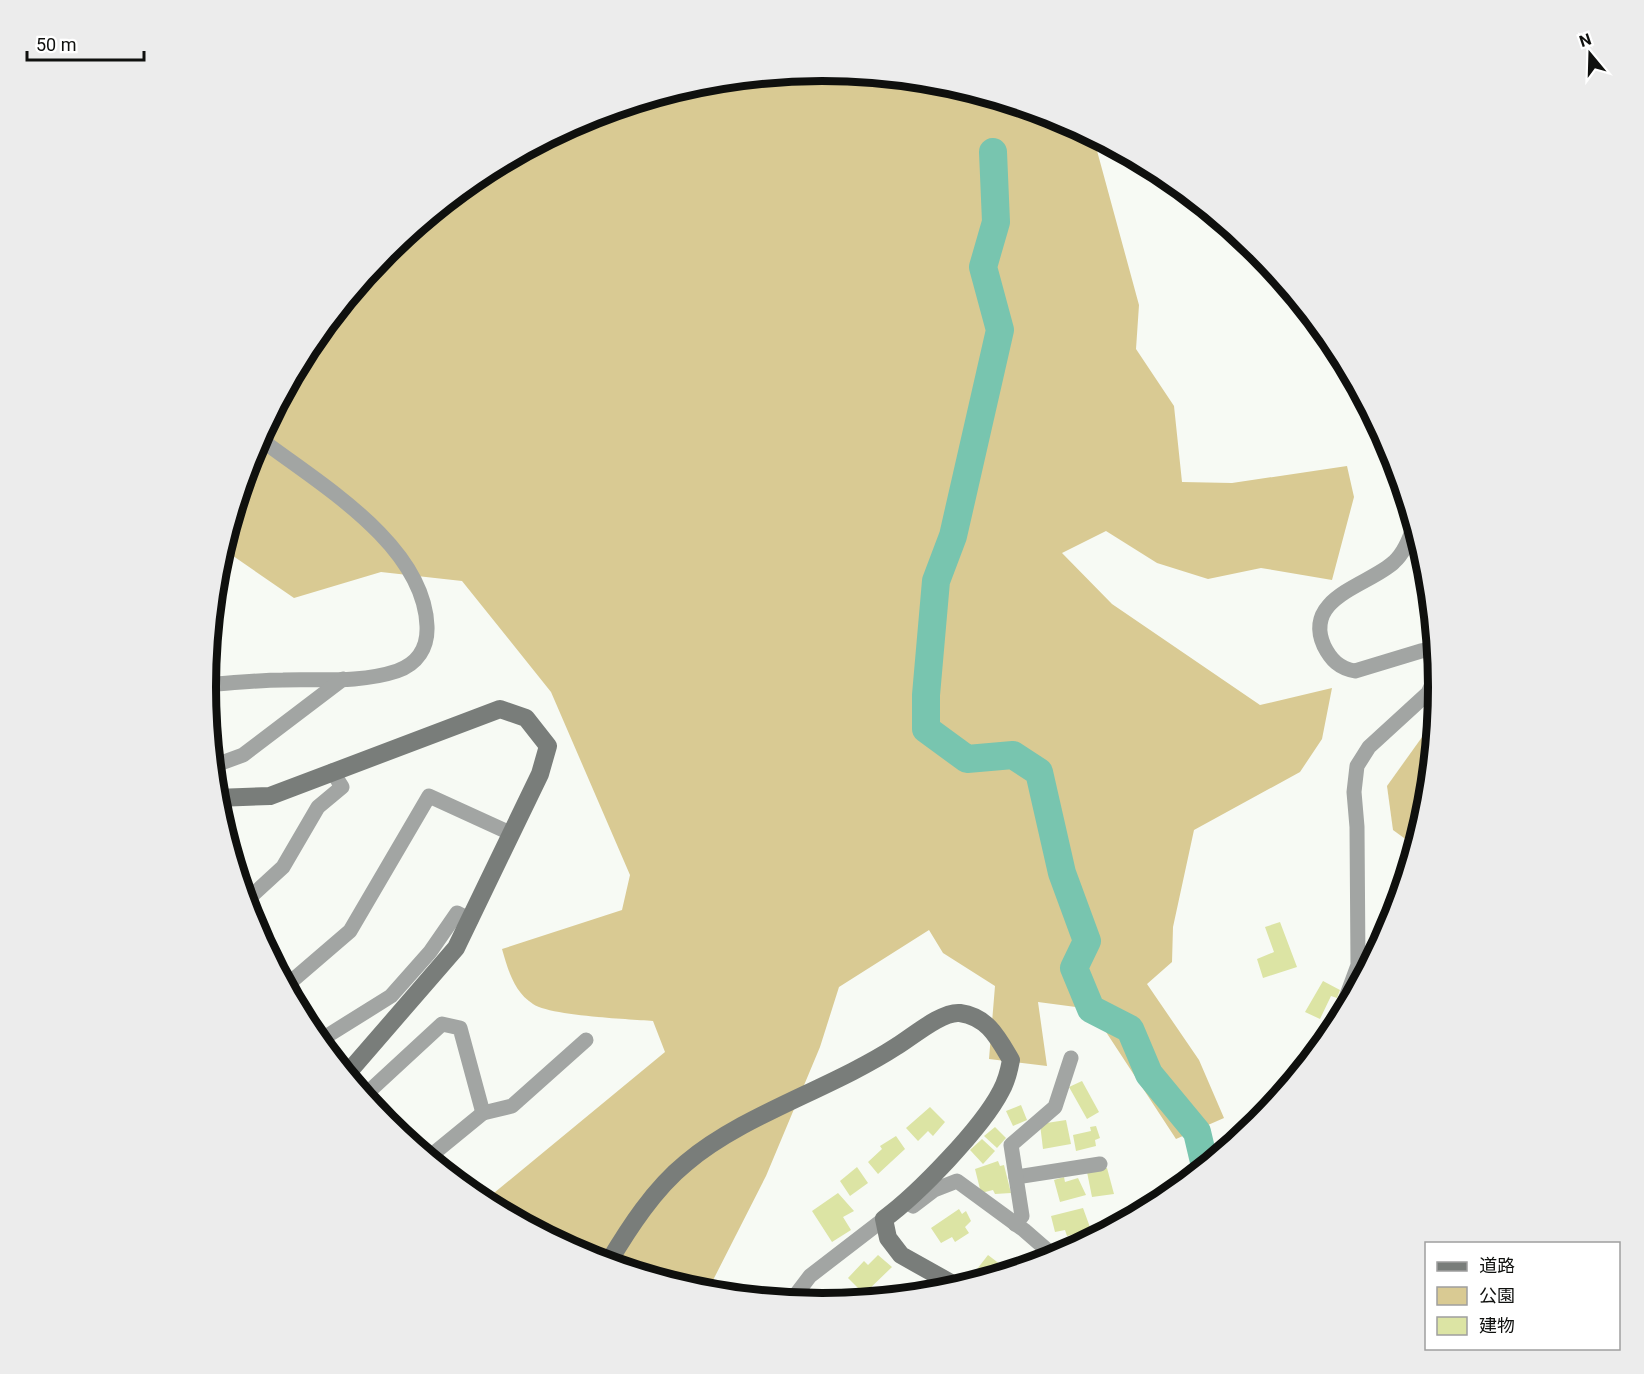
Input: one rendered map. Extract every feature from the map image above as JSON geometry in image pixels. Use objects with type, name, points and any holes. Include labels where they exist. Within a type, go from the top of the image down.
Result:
[{"type":"street","points":[[216,684],[252,680],[364,678],[397,671],[418,659],[428,639],[427,612],[410,572],[379,533],[358,511],[267,444]]},
{"type":"street","points":[[1409,539],[1394,562],[1344,592],[1326,609],[1321,627],[1321,639],[1328,654],[1338,665],[1355,671],[1427,650]]},
{"type":"street","points":[[221,763],[243,755],[342,679]]},
{"type":"street","points":[[1353,980],[1358,965],[1357,827],[1354,792],[1357,766],[1369,747],[1428,693]]},
{"type":"street","points":[[227,798],[270,796],[500,709],[526,718],[548,746],[540,774],[456,948],[351,1069]]},
{"type":"street","points":[[253,895],[284,867],[318,807],[342,787],[332,771]]},
{"type":"street","points":[[292,981],[350,931],[429,796],[512,834]]},
{"type":"street","points":[[327,1036],[391,996],[430,952],[457,913],[471,920]]},
{"type":"street","points":[[613,1256],[668,1179],[687,1162],[727,1135],[862,1068],[937,1019],[957,1012],[976,1017],[992,1029],[1011,1060],[1002,1091],[988,1112],[907,1202],[810,1276],[797,1292]]},
{"type":"street","points":[[370,1091],[441,1024],[460,1028],[483,1113]]},
{"type":"street","points":[[434,1153],[483,1113],[512,1106],[586,1040]]},
{"type":"street","points":[[1015,1224],[1022,1216],[1011,1145],[1055,1107],[1071,1058]]},
{"type":"street","points":[[1016,1177],[1100,1164]]},
{"type":"street","points":[[907,1202],[913,1206],[934,1190],[957,1181],[1046,1250]]},
{"type":"street","points":[[884,1218],[888,1238],[901,1255],[945,1280]]},
{"type":"green space","points":[[782,82],[862,82],[940,93],[1017,113],[1096,146],[1139,305],[1136,349],[1174,406],[1182,482],[1232,483],[1347,466],[1354,497],[1332,580],[1261,568],[1208,579],[1157,563],[1106,531],[1062,553],[1112,604],[1260,705],[1332,688],[1322,739],[1300,772],[1194,830],[1173,927],[1172,962],[1147,984],[1199,1060],[1224,1118],[1176,1139],[1091,1009],[1038,1002],[1047,1066],[989,1059],[995,986],[943,953],[929,930],[839,987],[820,1047],[766,1176],[712,1282],[627,1261],[554,1231],[519,1212],[491,1195],[665,1052],[653,1021],[572,1014],[533,1004],[516,987],[502,949],[622,910],[630,875],[551,692],[462,581],[381,572],[294,598],[231,555],[248,492],[278,419],[318,350],[366,287],[393,258],[453,206],[519,162],[554,143],[627,113],[704,93]]},
{"type":"green space","points":[[1427,731],[1423,766],[1408,841],[1393,830],[1387,786]]},
{"type":"building","points":[[1280,922],[1297,967],[1263,978],[1257,959],[1274,952],[1265,927]]},
{"type":"building","points":[[1323,981],[1340,990],[1337,998],[1331,996],[1320,1019],[1305,1012]]},
{"type":"building","points":[[1082,1081],[1099,1112],[1087,1119],[1069,1087]]},
{"type":"building","points":[[1021,1105],[1027,1120],[1013,1126],[1006,1111]]},
{"type":"building","points":[[930,1107],[945,1122],[933,1136],[928,1131],[918,1141],[906,1128]]},
{"type":"building","points":[[1066,1120],[1071,1144],[1043,1149],[1040,1124]]},
{"type":"building","points":[[1096,1126],[1100,1138],[1095,1140],[1096,1146],[1076,1151],[1073,1135],[1091,1131],[1090,1127]]},
{"type":"building","points":[[995,1127],[1006,1138],[997,1148],[984,1136]]},
{"type":"building","points":[[896,1136],[905,1149],[878,1174],[868,1162],[882,1149],[880,1146]]},
{"type":"building","points":[[982,1139],[995,1151],[983,1164],[970,1150]]},
{"type":"building","points":[[998,1161],[1000,1166],[1004,1165],[1011,1193],[995,1194],[993,1190],[981,1193],[975,1169]]},
{"type":"building","points":[[857,1167],[868,1183],[850,1196],[840,1181]]},
{"type":"building","points":[[1107,1168],[1114,1194],[1092,1197],[1087,1172]]},
{"type":"building","points":[[1064,1177],[1065,1182],[1078,1178],[1086,1195],[1060,1202],[1054,1180]]},
{"type":"building","points":[[838,1193],[854,1211],[843,1217],[851,1230],[832,1242],[812,1211]]},
{"type":"building","points":[[1083,1208],[1091,1230],[1067,1236],[1065,1230],[1055,1232],[1051,1216]]},
{"type":"building","points":[[959,1209],[962,1214],[966,1211],[971,1221],[965,1227],[969,1233],[955,1242],[952,1237],[941,1243],[931,1228]]},
{"type":"building","points":[[878,1255],[892,1267],[867,1292],[862,1292],[848,1278],[864,1261],[868,1265]]},
{"type":"building","points":[[988,1255],[1002,1265],[979,1272],[974,1273]]},
{"type":"waterway","points":[[993,152],[996,222],[983,267],[1000,330],[953,536],[936,581],[926,695],[926,729],[967,759],[1013,755],[1039,772],[1062,873],[1087,941],[1074,968],[1091,1009],[1130,1029],[1149,1074],[1197,1132],[1203,1158]]}]
